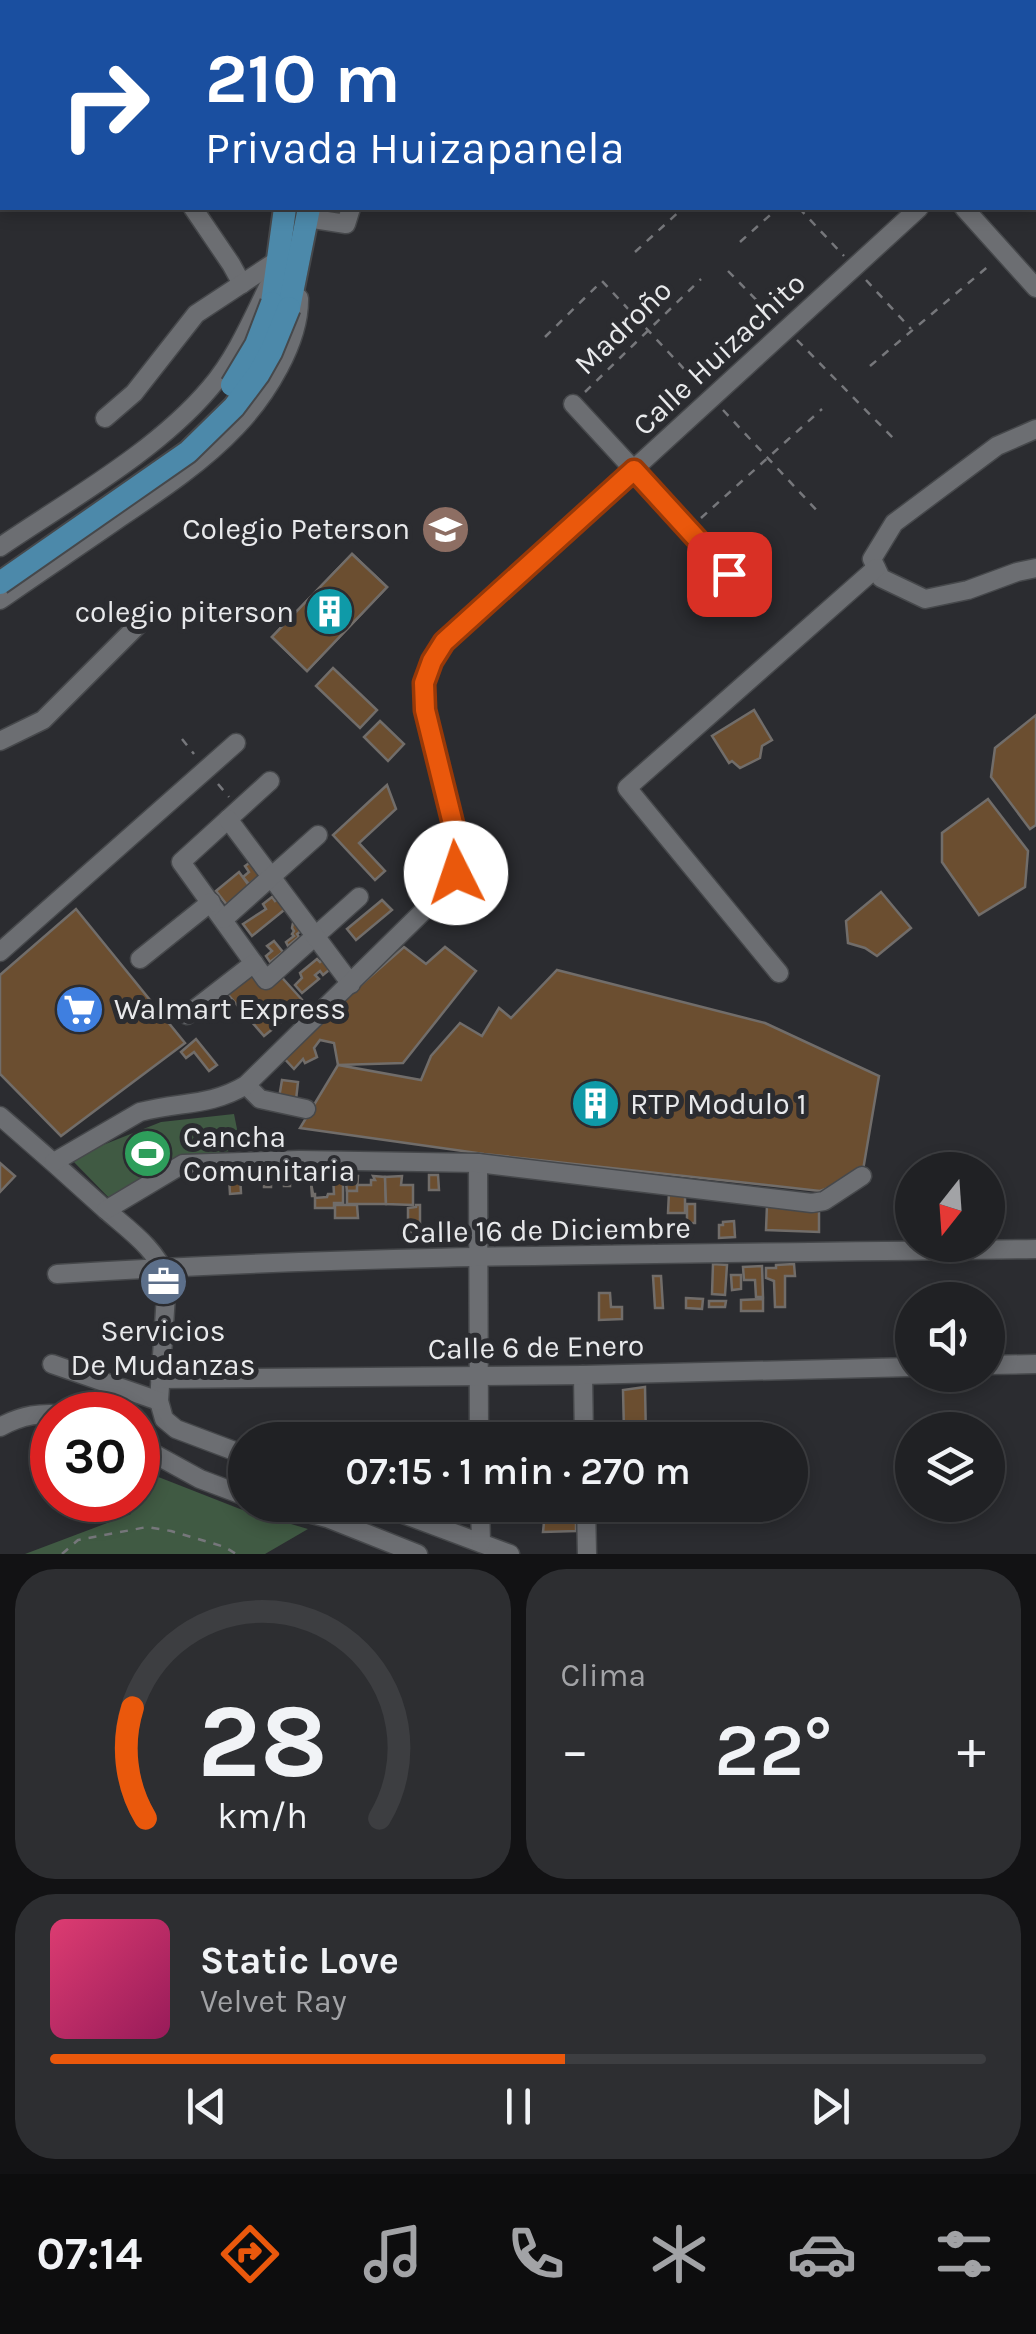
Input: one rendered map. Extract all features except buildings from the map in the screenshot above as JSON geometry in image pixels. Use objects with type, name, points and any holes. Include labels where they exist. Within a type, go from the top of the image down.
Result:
[{"type":"main road","points":[[6,583],[188,452],[234,407],[258,375],[271,352],[281,306],[284,210]]},
{"type":"main road","points":[[284,264],[308,213]]},
{"type":"main road","points":[[0,568],[106,496],[198,425],[241,372],[281,306]]},
{"type":"street","points":[[193,210],[242,284]]},
{"type":"street","points":[[308,213],[346,224],[350,210]]},
{"type":"street","name":"Calle Huizachito","points":[[54,1162],[140,1112],[209,1101],[246,1084],[448,887],[456,873],[460,852],[425,710],[424,683],[444,642],[917,210]]},
{"type":"street","points":[[966,210],[1036,288]]},
{"type":"street","points":[[105,418],[134,392],[196,314],[242,284],[284,264]]},
{"type":"street","points":[[0,547],[181,419],[212,386],[245,336],[284,264]]},
{"type":"street","points":[[0,600],[6,583],[92,538],[199,461],[237,427],[272,381],[291,340],[299,307],[284,264]]},
{"type":"street","points":[[573,404],[729,574]]},
{"type":"street","points":[[1036,429],[997,446],[894,523],[872,560],[881,578],[925,599],[1036,568]]},
{"type":"street","points":[[66,502],[88,520],[92,538]]},
{"type":"street","points":[[779,973],[627,788],[876,568]]},
{"type":"street","points":[[0,741],[43,720],[139,624]]},
{"type":"street","points":[[0,952],[236,743]]},
{"type":"street","points":[[270,780],[180,862],[266,980],[358,897]]},
{"type":"street","points":[[234,814],[271,876],[351,984]]},
{"type":"street","points":[[224,919],[318,834]]},
{"type":"street","points":[[140,959],[211,902]]},
{"type":"street","points":[[187,1015],[254,963]]},
{"type":"street","points":[[246,1084],[260,1099],[306,1109]]},
{"type":"street","points":[[0,1116],[164,1267],[168,1280],[159,1392]]},
{"type":"street","points":[[106,1210],[183,1164],[300,1160],[478,1163],[812,1203],[824,1201],[862,1176]]},
{"type":"street","points":[[478,1163],[478,1422]]},
{"type":"street","name":"Calle 16 de Diciembre","points":[[57,1274],[478,1258],[1036,1249]]},
{"type":"street","points":[[52,1364],[133,1392]]},
{"type":"street","points":[[1005,1365],[1036,1364]]},
{"type":"street","name":"Calle 6 de Enero","points":[[160,1378],[583,1376],[895,1367]]},
{"type":"street","points":[[583,1376],[584,1422]]},
{"type":"street","points":[[160,1405],[164,1419],[176,1429],[228,1449]]},
{"type":"street","points":[[0,1427],[30,1415]]},
{"type":"street","points":[[160,1457],[228,1489]]},
{"type":"street","points":[[338,1522],[418,1554]]},
{"type":"street","points":[[425,1522],[510,1554]]},
{"type":"street","points":[[480,1522],[481,1543]]},
{"type":"street","points":[[586,1522],[587,1554]]},
{"type":"path","points":[[635,252],[681,210]]},
{"type":"path","points":[[740,242],[776,210]]},
{"type":"path","points":[[870,366],[1004,252]]},
{"type":"path","points":[[728,270],[894,439]]},
{"type":"path","name":"Madroño","points":[[573,404],[701,279]]},
{"type":"path","points":[[545,336],[602,281]]},
{"type":"path","points":[[688,530],[822,409]]},
{"type":"path","points":[[62,1554],[78,1540],[146,1526],[236,1554]]},
{"type":"green space","name":"Cancha Comunitaria","points":[[234,1114],[241,1149],[179,1160],[113,1202],[70,1158],[161,1122]]},
{"type":"green space","points":[[160,1478],[228,1504],[228,1522],[284,1522],[308,1529],[265,1554],[25,1554],[110,1522],[160,1522]]},
{"type":"place","name":"Colegio Peterson","points":[[445,529]]},
{"type":"place","name":"colegio piterson","points":[[329,612]]},
{"type":"place","name":"Walmart Express","points":[[79,1009]]},
{"type":"place","name":"RTP Modulo 1","points":[[595,1104]]},
{"type":"place","name":"Cancha Comunitaria","points":[[148,1154]]},
{"type":"place","name":"Servicios De Mudanzas","points":[[163,1282]]},
{"type":"route","points":[[456,873],[460,852],[425,710],[424,683],[444,642],[634,470],[729,574]]}]
